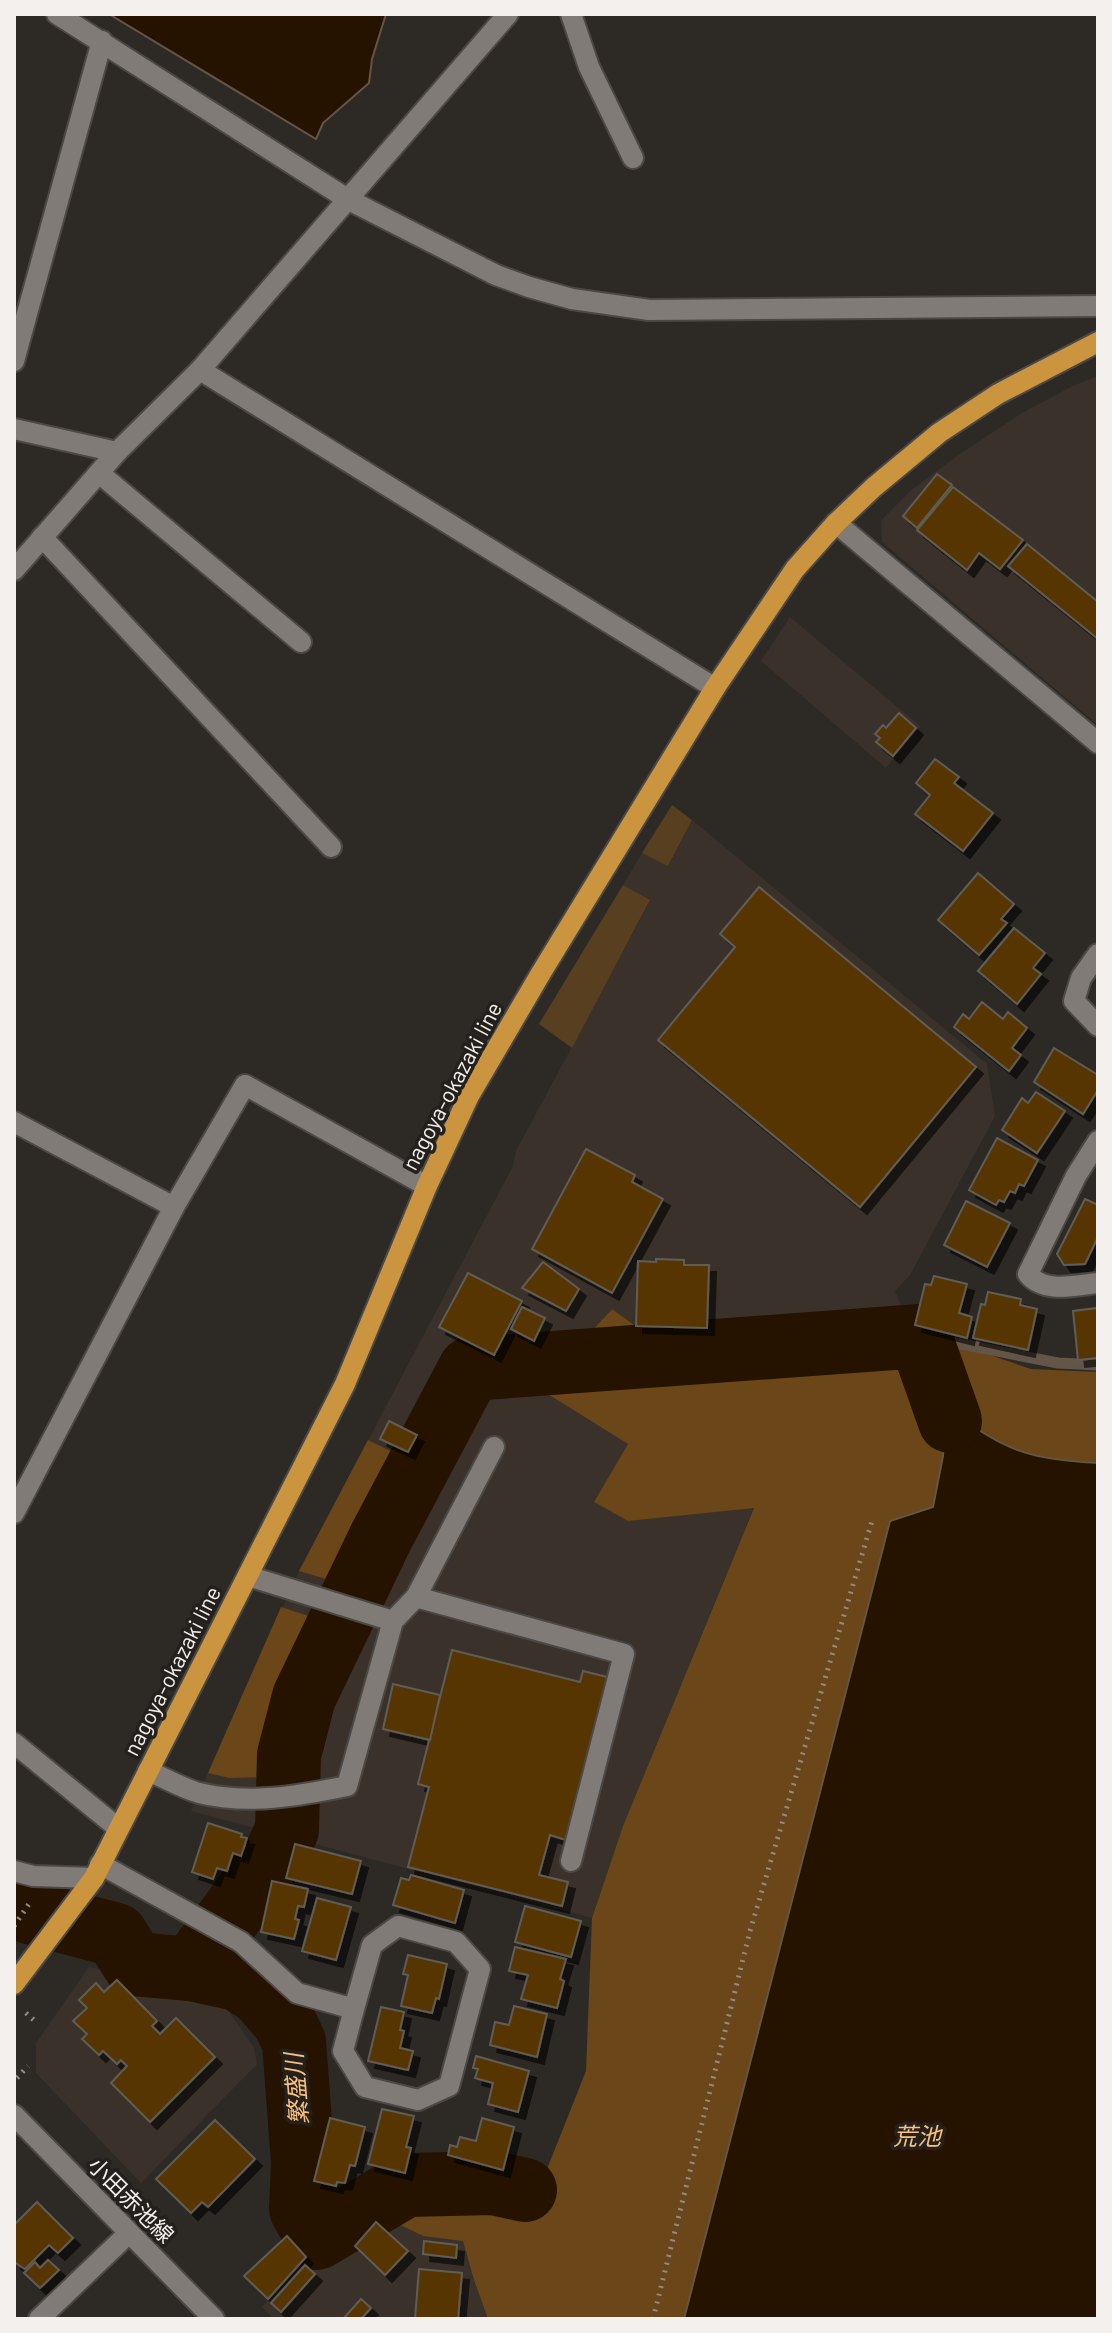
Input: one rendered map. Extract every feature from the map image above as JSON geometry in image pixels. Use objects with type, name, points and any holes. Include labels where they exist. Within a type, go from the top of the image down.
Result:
[{"type":"main road","name":"nagoya-okazaki line","points":[[14,1984],[93,1878],[248,1576],[345,1384],[427,1186],[469,1096],[715,688],[795,569],[874,487],[939,433],[998,394],[1098,342]]},
{"type":"street","points":[[57,14],[349,200],[496,275],[572,299],[649,310],[1098,306]]},
{"type":"street","points":[[14,570],[117,452],[200,370],[508,14]]},
{"type":"street","points":[[571,14],[589,67],[633,158]]},
{"type":"street","points":[[14,361],[102,41]]},
{"type":"street","points":[[200,370],[715,688]]},
{"type":"street","points":[[14,429],[117,452]]},
{"type":"street","points":[[99,473],[301,642]]},
{"type":"street","points":[[836,523],[1098,743]]},
{"type":"street","points":[[42,537],[331,847]]},
{"type":"street","points":[[1098,954],[1081,978],[1074,1001],[1098,1026]]},
{"type":"street","points":[[14,1513],[174,1207],[245,1085],[427,1186]]},
{"type":"street","points":[[14,1122],[174,1207]]},
{"type":"street","points":[[1098,1141],[1076,1176],[1028,1274],[1034,1281],[1059,1287],[1098,1283]]},
{"type":"street","points":[[148,1771],[199,1792],[225,1797],[264,1798],[347,1786],[393,1621],[416,1597],[494,1447]]},
{"type":"street","points":[[248,1576],[393,1621]]},
{"type":"street","points":[[416,1597],[624,1654],[571,1861]]},
{"type":"street","points":[[14,1743],[118,1828]]},
{"type":"street","points":[[14,1871],[33,1876],[93,1878],[241,1942],[297,1993],[354,2009]]},
{"type":"street","points":[[398,1926],[456,1942],[480,1969],[449,2086],[418,2100],[365,2087],[343,2051],[354,2009],[372,1945],[398,1926]]},
{"type":"street","name":"小田赤池線","points":[[14,2115],[214,2319]]},
{"type":"street","points":[[39,2319],[129,2233]]},
{"type":"path","points":[[653,2319],[750,1931],[872,1521]]},
{"type":"path","points":[[14,1926],[31,1900]]},
{"type":"path","points":[[26,2013],[35,2021]]},
{"type":"path","points":[[17,2078],[28,2066]]},
{"type":"shaded area","points":[[1098,376],[1098,725],[882,542],[881,521],[909,492],[957,456],[1022,413]]},
{"type":"shaded area","points":[[790,617],[920,726],[886,768],[761,661]]},
{"type":"shaded area","points":[[672,805],[692,820],[668,866],[642,853]]},
{"type":"shaded area","points":[[692,820],[987,1064],[995,1116],[910,1275],[895,1291],[911,1328],[662,1345],[612,1309],[572,1353],[495,1361],[628,1444],[594,1502],[628,1521],[754,1507],[623,1826],[592,1918],[191,1811],[299,1571],[513,1166],[516,1151],[650,901],[623,885],[642,853],[669,865]]},
{"type":"shaded area","points":[[623,885],[650,900],[572,1048],[539,1024]]},
{"type":"shaded area","points":[[612,1309],[662,1345],[911,1328],[1031,1369],[1098,1372],[1098,1463],[1057,1460],[1024,1452],[992,1438],[958,1415],[945,1425],[943,1456],[933,1508],[890,1521],[684,2319],[488,2319],[463,2241],[423,2236],[372,2211],[407,2190],[491,2189],[545,2174],[586,2071],[592,1918],[623,1826],[754,1508],[628,1521],[594,1502],[628,1444],[493,1360],[572,1353]]},
{"type":"shaded area","points":[[368,1440],[433,1472],[435,1476],[370,1592],[299,1571]]},
{"type":"shaded area","points":[[281,1607],[354,1631],[330,1683],[306,1776],[230,1778],[208,1773]]},
{"type":"shaded area","points":[[89,1967],[219,1997],[254,2048],[257,2064],[141,2183],[36,2073],[36,2043]]},
{"type":"shaded area","points":[[372,2211],[423,2236],[463,2240],[488,2319],[274,2319],[262,2307],[314,2255]]},
{"type":"water","points":[[109,14],[386,14],[372,59],[369,83],[323,123],[316,139]]},
{"type":"water","name":"荒池","points":[[958,1415],[992,1438],[1024,1452],[1057,1460],[1098,1463],[1098,2319],[684,2319],[890,1521],[933,1507],[943,1456],[945,1425]]},
{"type":"building","points":[[937,474],[952,485],[917,528],[903,516]]},
{"type":"building","points":[[953,487],[1023,540],[1000,569],[979,553],[967,570],[917,530]]},
{"type":"building","points":[[1027,544],[1098,602],[1098,639],[1008,566]]},
{"type":"building","points":[[899,713],[916,728],[893,756],[876,742],[880,738],[875,734],[883,725],[886,728]]},
{"type":"building","points":[[935,759],[959,777],[954,783],[993,813],[963,851],[915,814],[930,795],[916,783]]},
{"type":"building","points":[[978,873],[1014,904],[1001,919],[1007,923],[979,955],[938,920]]},
{"type":"building","points":[[759,887],[976,1067],[860,1207],[658,1040],[735,947],[720,934]]},
{"type":"building","points":[[1014,928],[1045,953],[1033,968],[1041,974],[1017,1004],[978,971]]},
{"type":"building","points":[[982,1002],[1003,1019],[1008,1012],[1027,1028],[1012,1048],[1021,1055],[1009,1071],[954,1027],[963,1014],[969,1019]]},
{"type":"building","points":[[1054,1048],[1098,1075],[1098,1090],[1083,1114],[1034,1082]]},
{"type":"building","points":[[1036,1092],[1065,1111],[1037,1153],[1002,1130],[1022,1098],[1028,1103]]},
{"type":"building","points":[[997,1138],[1038,1160],[1024,1186],[1019,1184],[1015,1193],[1010,1191],[1004,1202],[999,1200],[996,1205],[969,1190]]},
{"type":"building","points":[[586,1149],[635,1175],[632,1182],[663,1199],[612,1293],[532,1249]]},
{"type":"building","points":[[1085,1199],[1098,1205],[1098,1237],[1085,1264],[1064,1265],[1057,1254]]},
{"type":"building","points":[[966,1201],[1010,1223],[987,1267],[944,1245]]},
{"type":"building","points":[[656,1259],[684,1260],[684,1265],[709,1265],[707,1328],[636,1326],[638,1261],[656,1262]]},
{"type":"building","points":[[543,1262],[579,1289],[566,1311],[522,1288]]},
{"type":"building","points":[[468,1273],[522,1301],[494,1355],[439,1327]]},
{"type":"building","points":[[934,1276],[967,1284],[959,1313],[972,1317],[967,1338],[915,1325],[925,1284],[931,1285]]},
{"type":"building","points":[[988,1292],[1021,1299],[1020,1305],[1037,1309],[1028,1350],[973,1338],[981,1304],[985,1305]]},
{"type":"building","points":[[522,1307],[545,1318],[534,1341],[511,1329]]},
{"type":"building","points":[[1098,1308],[1098,1358],[1078,1360],[1073,1311]]},
{"type":"building","points":[[389,1421],[417,1435],[408,1452],[380,1439]]},
{"type":"building","points":[[452,1650],[580,1682],[583,1671],[607,1677],[566,1840],[550,1835],[539,1875],[568,1882],[562,1906],[408,1867],[429,1787],[418,1784]]},
{"type":"building","points":[[393,1684],[440,1695],[430,1740],[383,1729]]},
{"type":"building","points":[[208,1823],[247,1838],[241,1856],[233,1853],[227,1871],[217,1868],[213,1879],[192,1872]]},
{"type":"building","points":[[295,1844],[361,1861],[352,1894],[286,1878]]},
{"type":"building","points":[[411,1875],[464,1890],[455,1923],[393,1905],[401,1878],[409,1880]]},
{"type":"building","points":[[272,1881],[308,1889],[304,1907],[298,1906],[295,1919],[299,1920],[294,1939],[261,1932]]},
{"type":"building","points":[[317,1898],[351,1907],[336,1960],[302,1951]]},
{"type":"building","points":[[525,1906],[581,1921],[571,1957],[515,1942]]},
{"type":"building","points":[[515,1947],[566,1959],[557,2008],[521,1999],[528,1975],[509,1971]]},
{"type":"building","points":[[408,1955],[447,1964],[439,1999],[436,1998],[432,2013],[401,2006],[408,1975],[403,1974]]},
{"type":"building","points":[[117,1980],[157,2021],[152,2026],[160,2034],[176,2018],[215,2057],[150,2122],[111,2083],[127,2066],[121,2060],[117,2064],[103,2051],[99,2055],[82,2039],[87,2034],[73,2021],[87,2008],[79,2000],[96,1983],[104,1992]]},
{"type":"building","points":[[514,2006],[547,2014],[537,2057],[490,2045],[495,2022],[509,2025]]},
{"type":"building","points":[[381,2007],[404,2012],[400,2048],[413,2051],[408,2070],[368,2061]]},
{"type":"building","points":[[476,2056],[529,2071],[518,2112],[488,2104],[493,2083],[475,2078],[478,2069],[473,2068]]},
{"type":"building","points":[[382,2109],[414,2116],[406,2147],[411,2148],[405,2173],[368,2164]]},
{"type":"building","points":[[330,2118],[365,2127],[355,2166],[350,2165],[345,2183],[337,2182],[336,2186],[314,2181]]},
{"type":"building","points":[[482,2118],[514,2127],[503,2170],[448,2155],[450,2145],[457,2147],[460,2137],[476,2141]]},
{"type":"building","points":[[215,2120],[255,2159],[208,2207],[202,2202],[191,2213],[156,2179]]},
{"type":"building","points":[[37,2202],[73,2238],[58,2253],[49,2245],[25,2269],[14,2262],[14,2225]]},
{"type":"building","points":[[376,2222],[408,2251],[385,2275],[355,2246]]},
{"type":"building","points":[[287,2236],[306,2257],[268,2299],[244,2276]]},
{"type":"building","points":[[424,2241],[457,2245],[456,2258],[423,2254]]},
{"type":"building","points":[[48,2260],[59,2270],[40,2288],[24,2273],[35,2262],[40,2268]]},
{"type":"building","points":[[305,2265],[315,2274],[281,2312],[271,2303]]},
{"type":"building","points":[[419,2269],[462,2273],[458,2319],[415,2319]]},
{"type":"building","points":[[361,2299],[371,2308],[361,2319],[343,2319]]},
{"type":"waterway","points":[[920,1336],[1058,1363],[1098,1365]]},
{"type":"waterway","points":[[191,1969],[277,1852],[287,1830],[289,1755],[304,1697],[381,1537],[470,1369],[920,1336],[950,1421]]},
{"type":"waterway","name":"繁盛川","points":[[14,1908],[116,1935],[134,1964],[191,1969],[237,1979],[260,1993],[284,2021],[294,2042],[303,2162],[301,2209],[317,2238],[406,2185],[493,2183],[525,2190]]}]
